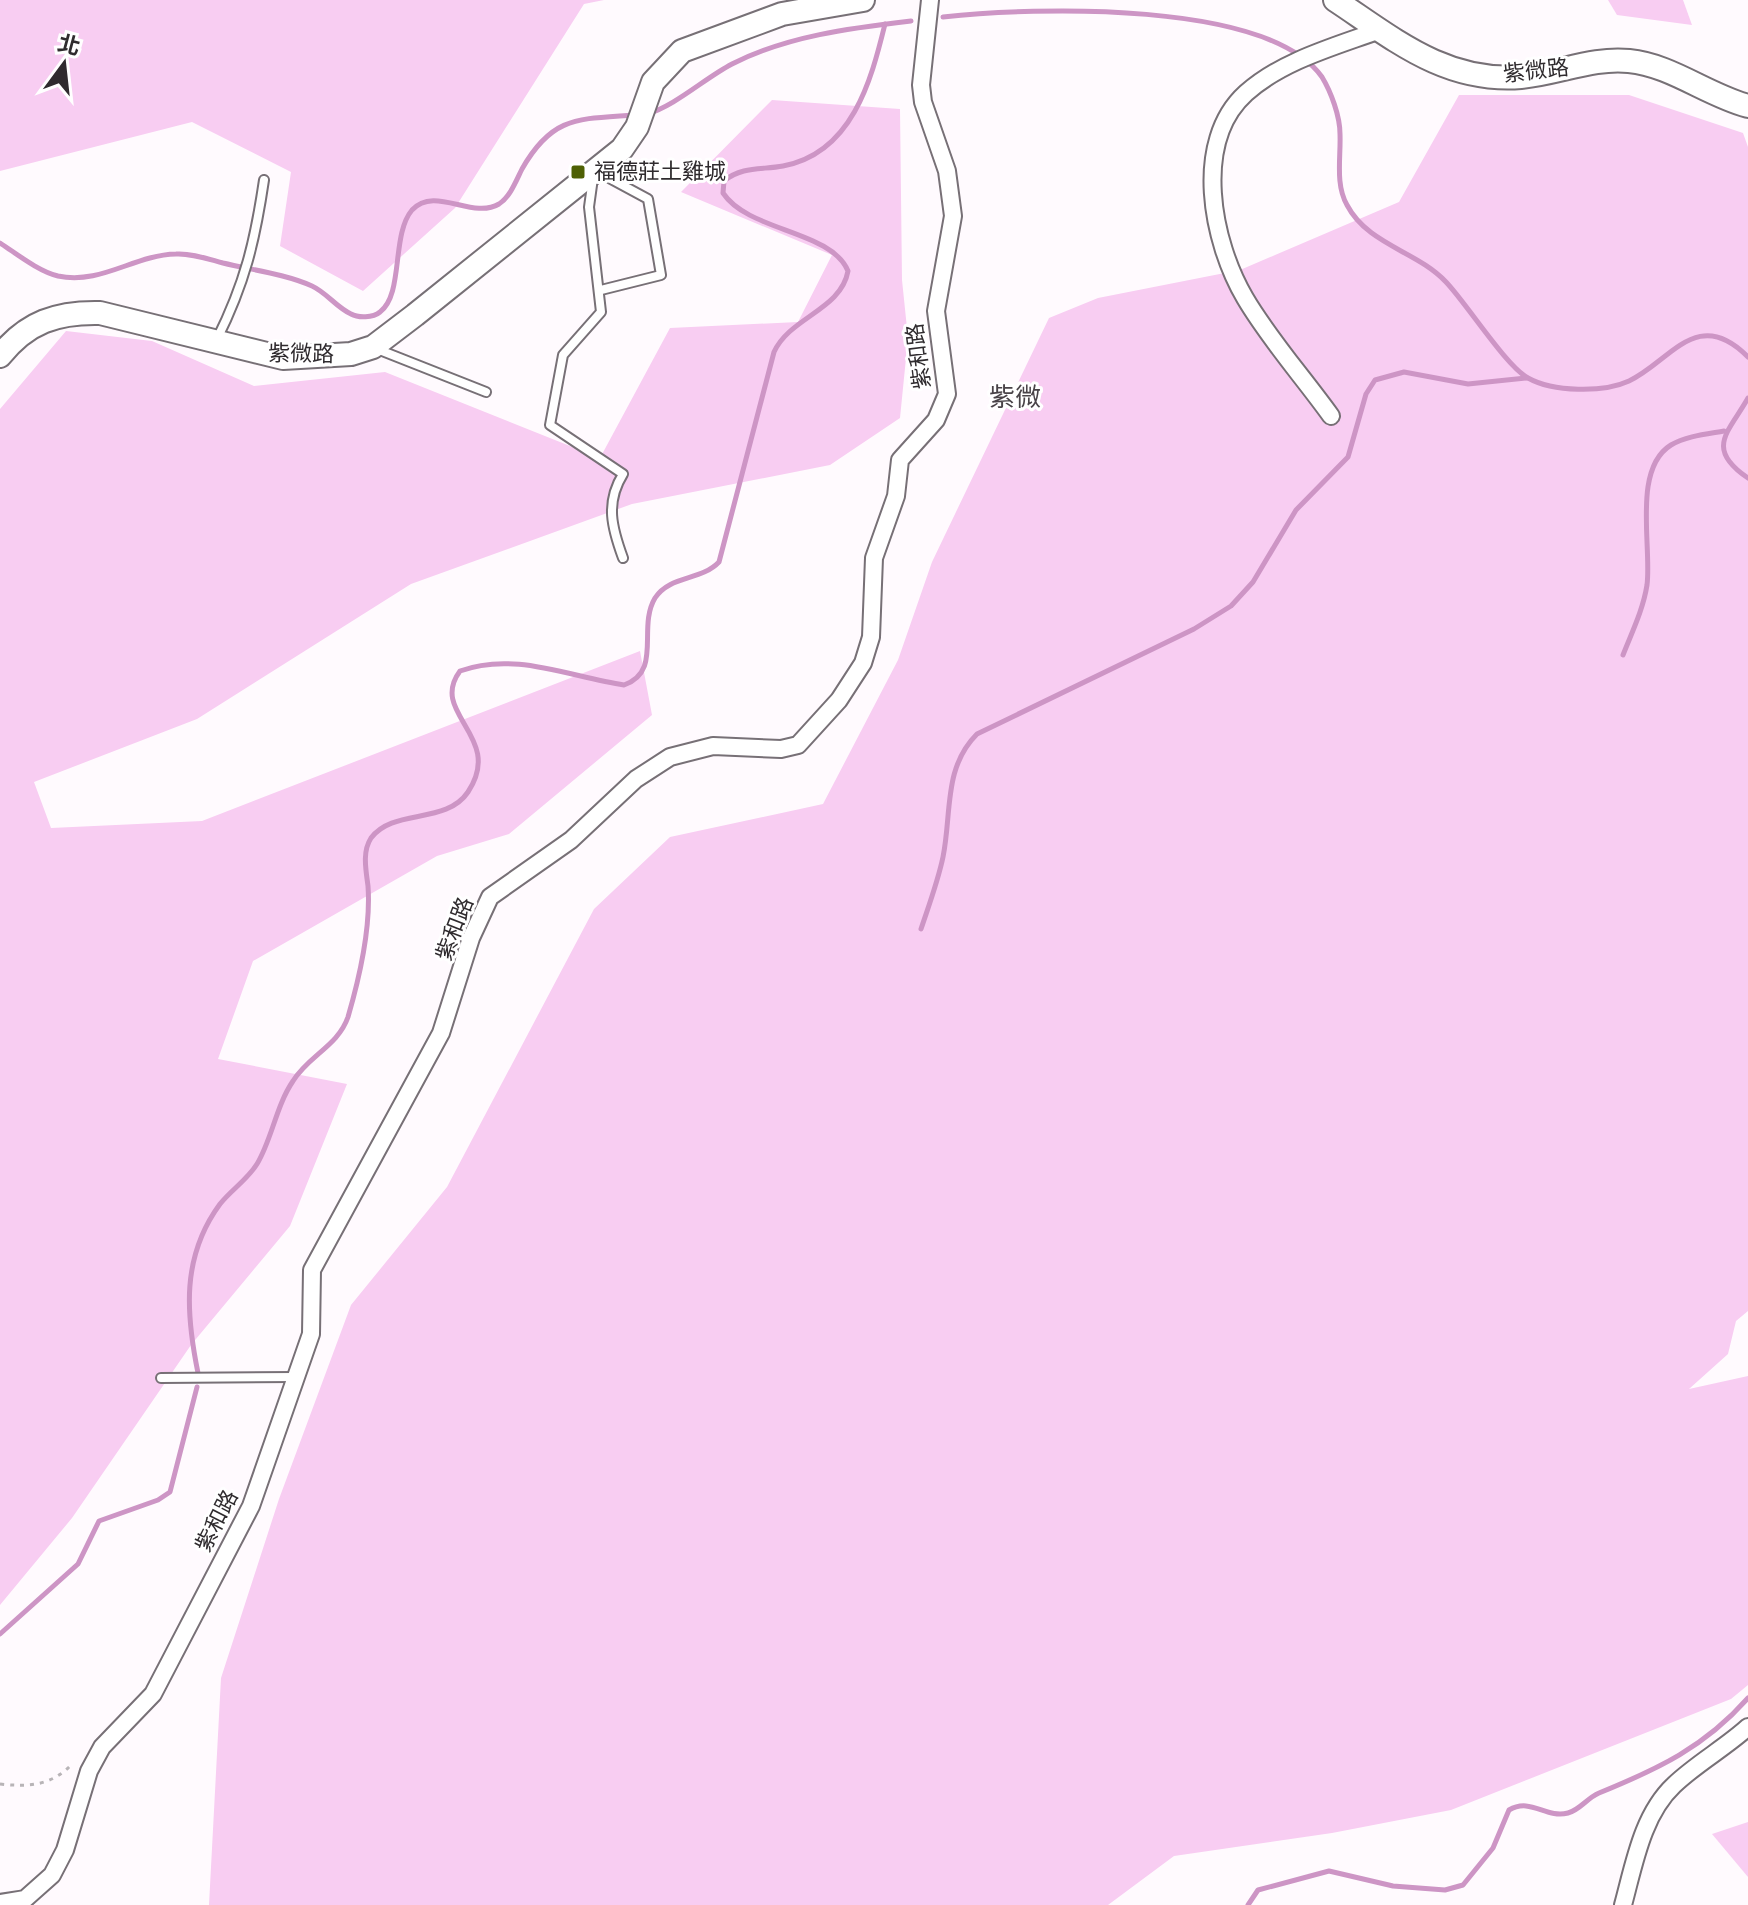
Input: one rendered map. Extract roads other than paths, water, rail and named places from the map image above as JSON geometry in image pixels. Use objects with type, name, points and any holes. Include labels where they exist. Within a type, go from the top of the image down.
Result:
[{"type":"street","name":"紫微路","points":[[0,356],[34,325],[55,315],[74,312],[100,313],[283,358],[320,359],[373,347],[622,149],[637,127],[653,82],[682,51],[782,14],[863,0]]},
{"type":"street","name":"紫和路","points":[[0,1903],[25,1899],[52,1875],[65,1850],[95,1759],[109,1739],[153,1694],[251,1506],[297,1377],[312,1323],[312,1270],[441,1033],[471,938],[490,897],[571,840],[636,779],[670,757],[713,746],[781,749],[798,745],[839,700],[863,663],[871,637],[874,558],[896,496],[898,466],[904,454],[936,420],[947,394],[936,311],[953,216],[947,171],[923,102],[921,85],[930,0]]},
{"type":"street","name":"紫微路","points":[[1335,0],[1377,31],[1427,61],[1455,71],[1519,77],[1606,61],[1631,61],[1656,67],[1748,106]]},
{"type":"street","points":[[1331,416],[1245,297],[1225,254],[1212,170],[1219,132],[1244,94],[1275,73],[1317,52],[1377,31]]},
{"type":"street","points":[[1623,1905],[1638,1848],[1654,1811],[1672,1787],[1720,1753],[1748,1727]]},
{"type":"lane","points":[[601,290],[661,275],[648,199],[594,170],[589,207],[601,290],[601,312],[563,355],[550,425],[623,474],[612,496],[612,529],[623,558]]},
{"type":"lane","points":[[215,343],[243,280],[264,180]]},
{"type":"lane","points":[[373,347],[486,392]]},
{"type":"lane","points":[[161,1378],[297,1377]]},
{"type":"waterway","points":[[943,17],[1033,11],[1146,14],[1202,22],[1253,34],[1294,52],[1322,77],[1332,97],[1340,127],[1341,188],[1356,219],[1380,239],[1434,271],[1455,292],[1509,361],[1538,383],[1578,389],[1618,385],[1644,372],[1685,342],[1699,337],[1714,336],[1730,342],[1748,357]]},
{"type":"waterway","points":[[647,114],[668,105],[732,64],[775,46],[842,30],[911,21]]},
{"type":"waterway","points":[[198,1373],[189,1308],[198,1244],[220,1204],[257,1164],[293,1081],[337,1036],[348,1017],[366,935],[368,886],[365,861],[368,843],[381,829],[392,823],[447,809],[458,802],[468,792],[477,772],[478,756],[473,740],[453,700],[453,686],[460,671],[480,666],[521,665],[624,685],[643,670],[648,622],[655,598],[669,585],[704,572],[719,562],[774,352],[791,330],[836,295],[848,271],[839,257],[825,247],[751,216],[735,206],[723,193],[724,181],[745,171],[807,159],[826,146],[855,112],[873,68],[885,24]]},
{"type":"waterway","points":[[0,243],[43,270],[74,278],[161,256],[194,255],[302,282],[351,314],[370,316],[380,312],[392,292],[406,221],[412,210],[421,203],[443,201],[477,208],[499,204],[510,193],[533,152],[556,130],[582,120],[633,115]]},
{"type":"waterway","points":[[921,929],[943,857],[954,776],[966,747],[977,734],[1194,629],[1231,606],[1253,582],[1296,510],[1348,457],[1366,394],[1375,380],[1404,372],[1468,384],[1527,378]]},
{"type":"waterway","points":[[1748,398],[1724,440],[1727,458],[1748,478]]},
{"type":"waterway","points":[[1623,655],[1647,585],[1646,510],[1652,472],[1659,456],[1677,442],[1724,431]]},
{"type":"waterway","points":[[0,1634],[78,1564],[99,1521],[158,1500],[170,1492],[197,1387]]},
{"type":"waterway","points":[[1248,1905],[1258,1890],[1329,1871],[1393,1886],[1445,1890],[1463,1885],[1493,1848],[1509,1810],[1524,1806],[1568,1813],[1595,1795],[1680,1755],[1715,1730],[1748,1698]]},
{"type":"place","name":"福德莊土雞城","points":[[578,172]]},
{"type":"district","name":"紫微","points":[[1015,397]]}]
